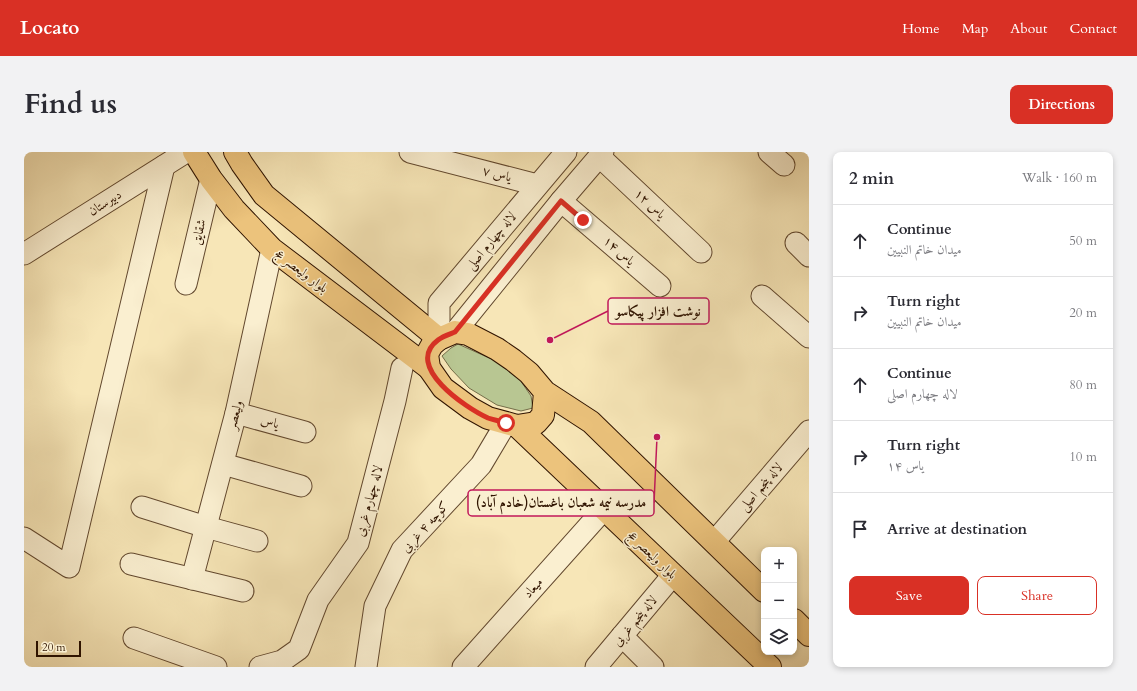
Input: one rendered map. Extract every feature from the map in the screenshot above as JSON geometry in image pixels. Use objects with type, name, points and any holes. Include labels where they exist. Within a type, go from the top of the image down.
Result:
[{"type":"main road","name":"بلوار ولیعصر عج","points":[[194,152],[211,179],[234,209],[272,249],[429,368],[443,388],[470,408],[488,418],[512,424],[604,509],[770,667]]},
{"type":"main road","points":[[235,152],[264,195],[447,336]]},
{"type":"main road","points":[[429,368],[427,354],[432,345],[447,336],[468,334],[497,349],[530,373],[545,392],[591,422],[761,588]]},
{"type":"main road","points":[[512,424],[536,423],[543,415],[545,392]]},
{"type":"main road","points":[[797,623],[809,635]]},
{"type":"street","name":"دبیرستان","points":[[24,254],[186,152]]},
{"type":"street","name":"یاس ۷","points":[[410,152],[538,185]]},
{"type":"street","name":"لاله چهارم اصلی","points":[[447,336],[439,303],[566,152]]},
{"type":"street","points":[[447,336],[601,154]]},
{"type":"street","name":"یاس ۱۲","points":[[601,154],[702,252]]},
{"type":"street","points":[[24,538],[69,567],[164,166]]},
{"type":"street","name":"شقایق","points":[[186,284],[211,179]]},
{"type":"street","name":"یاس ۱۴","points":[[561,201],[660,286]]},
{"type":"street","name":"ولیعصر","points":[[192,579],[236,413],[272,249]]},
{"type":"street","points":[[762,296],[809,338]]},
{"type":"street","name":"لاله چهارم غربی","points":[[260,667],[282,664],[299,649],[318,600],[358,543],[395,401],[402,368]]},
{"type":"street","name":"یاس","points":[[236,413],[304,432]]},
{"type":"street","name":"کوچه ۴ غربی","points":[[366,667],[375,606],[402,550],[482,465],[512,424]]},
{"type":"street","name":"لاله پنجم اصلی","points":[[714,542],[809,431]]},
{"type":"street","points":[[223,464],[301,486]]},
{"type":"street","points":[[142,507],[257,541]]},
{"type":"street","name":"میعاد","points":[[463,667],[604,509]]},
{"type":"street","points":[[131,564],[242,591]]},
{"type":"street","name":"لاله پنجم غربی","points":[[596,667],[673,575]]},
{"type":"street","points":[[622,636],[653,667]]},
{"type":"street","points":[[134,638],[216,667]]},
{"type":"green space","points":[[458,344],[496,361],[518,377],[531,396],[533,408],[521,411],[497,405],[469,388],[451,369],[442,356]]},
{"type":"place","name":"نوشت افزار پیکاسو","points":[[550,340]]},
{"type":"place","name":"مدرسه نیمه شعبان باغستان(خادم آباد)","points":[[657,437]]},
{"type":"route","points":[[506,423],[488,418],[470,408],[443,388],[429,368],[427,354],[432,345],[439,339],[455,332],[561,201],[583,220]]}]
